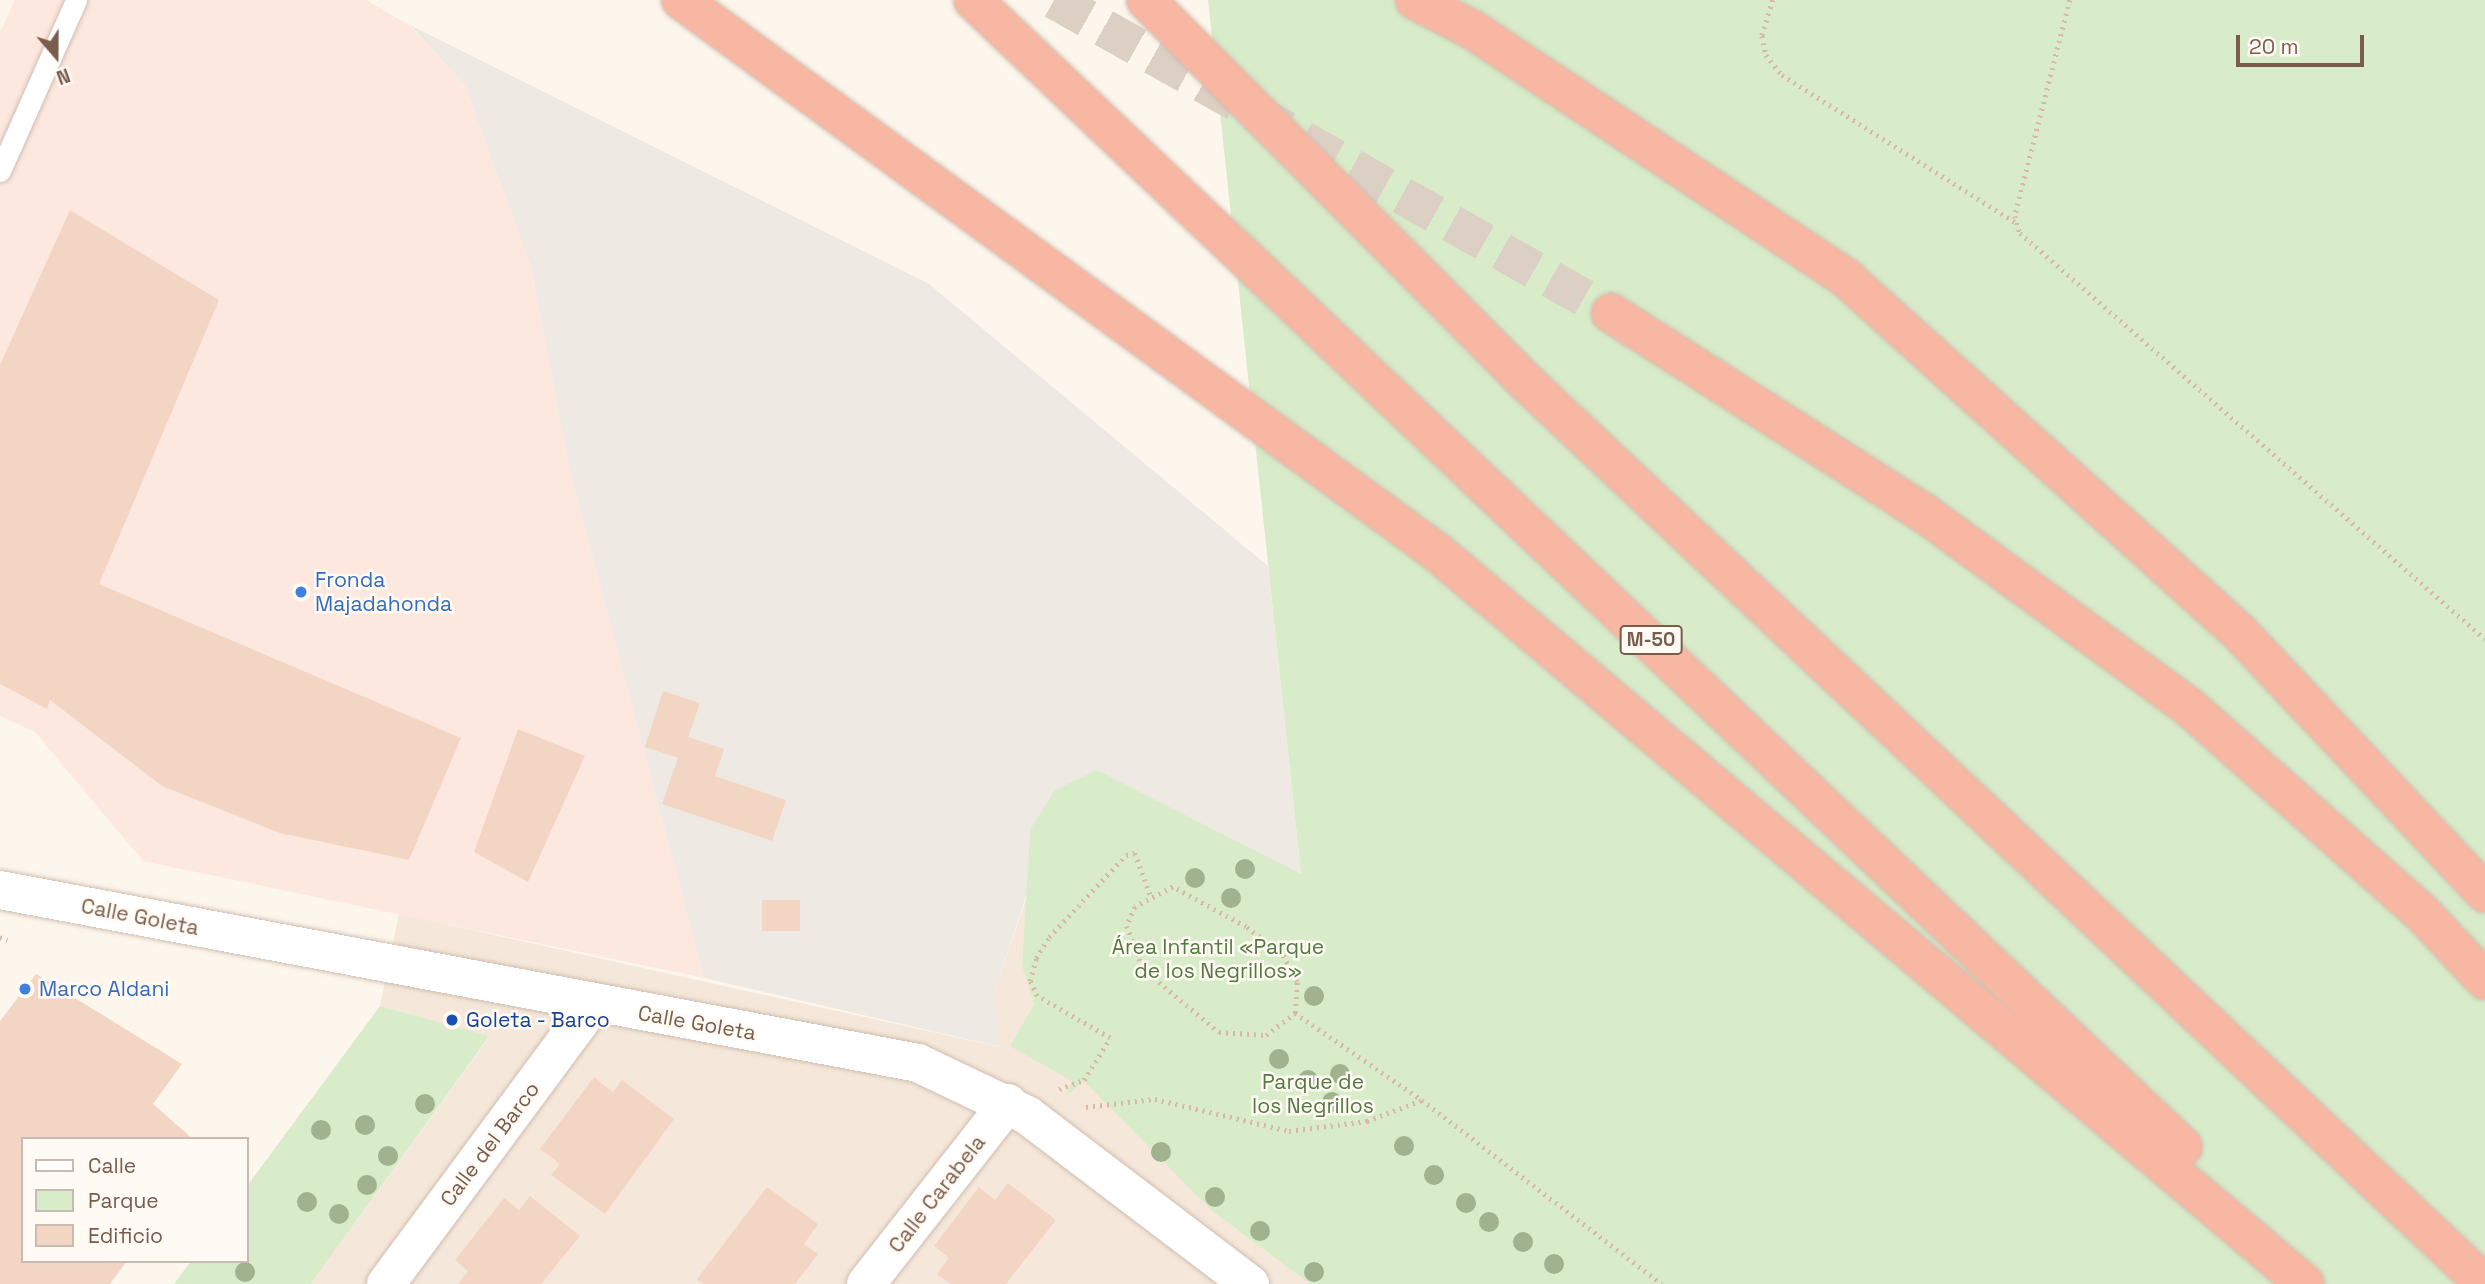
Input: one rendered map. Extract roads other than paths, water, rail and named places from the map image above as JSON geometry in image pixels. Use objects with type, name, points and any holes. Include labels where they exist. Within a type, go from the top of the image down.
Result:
[{"type":"highway","points":[[672,0],[720,26]]},
{"type":"highway","points":[[681,0],[1437,552],[2305,1284]]},
{"type":"highway","name":"M-50","points":[[973,0],[2326,1284]]},
{"type":"highway","points":[[1146,0],[1527,382],[2485,1284]]},
{"type":"highway","points":[[1416,0],[1474,30],[1846,278],[2240,633],[2485,894]]},
{"type":"highway","points":[[1611,313],[1924,513],[2188,706],[2421,913],[2485,980]]},
{"type":"street","name":"Calle Goleta","points":[[0,890],[593,1004],[918,1063],[1008,1103],[1250,1284]]},
{"type":"street","name":"Calle del Barco","points":[[386,1284],[593,1004]]},
{"type":"street","name":"Calle Carabela","points":[[866,1284],[1008,1103]]},
{"type":"lane","points":[[0,171],[76,0]]},
{"type":"tunnel","points":[[1054,0],[1611,313]]},
{"type":"place","name":"Fronda Majadahonda","points":[[301,592]]},
{"type":"place","name":"Marco Aldani","points":[[25,989]]},
{"type":"place","name":"Goleta - Barco","points":[[452,1020]]},
{"type":"park label","name":"Área Infantil «Parque de los Negrillos»","points":[[1218,959]]},
{"type":"park label","name":"Parque de los Negrillos","points":[[1313,1094]]}]
